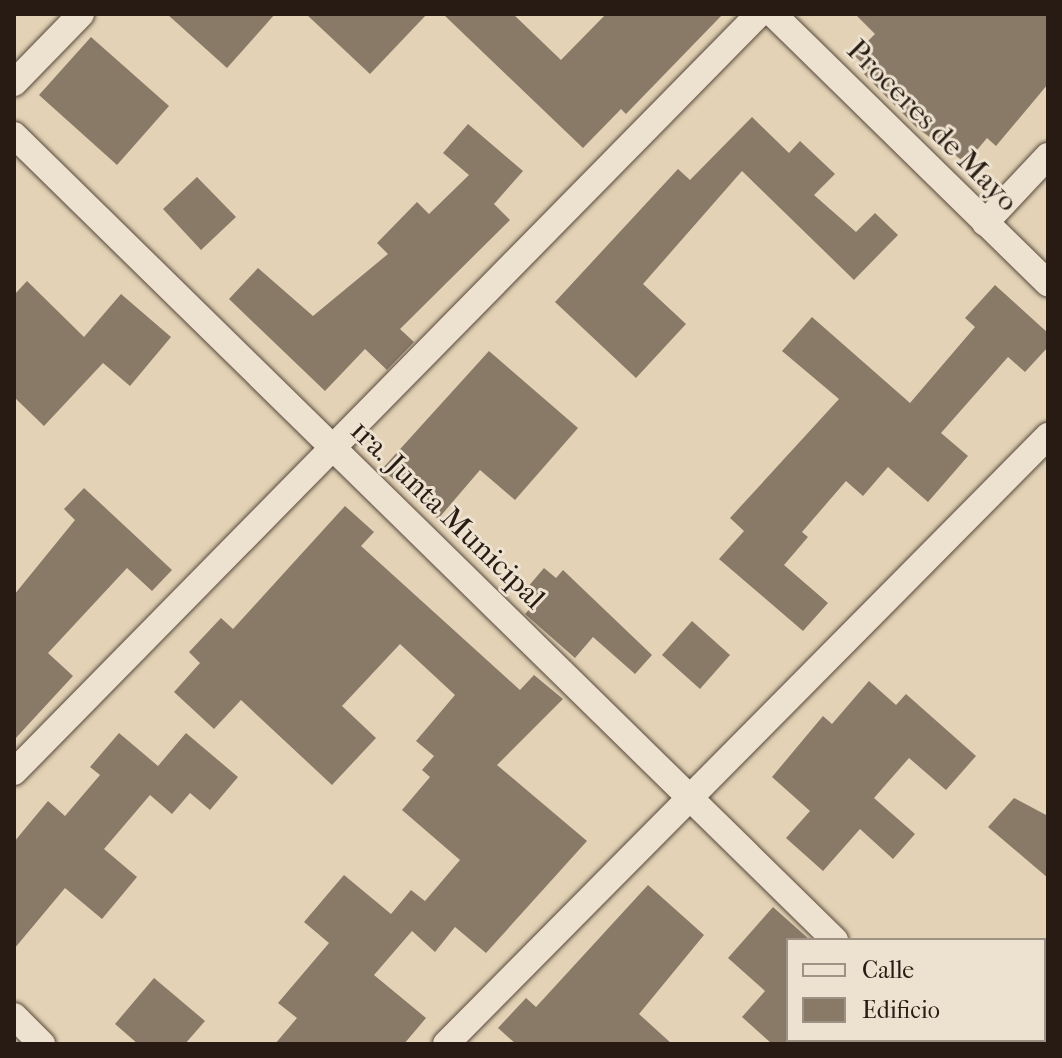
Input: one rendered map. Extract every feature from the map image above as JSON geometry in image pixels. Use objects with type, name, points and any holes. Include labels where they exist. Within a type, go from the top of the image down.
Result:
[{"type":"street","points":[[14,83],[81,14]]},
{"type":"street","points":[[14,772],[759,14]]},
{"type":"street","name":"Proceres de Mayo","points":[[773,14],[1048,283]]},
{"type":"street","name":"1ra. Junta Municipal","points":[[14,135],[833,938]]},
{"type":"street","points":[[985,223],[1048,156]]},
{"type":"street","points":[[446,1044],[1048,436]]},
{"type":"street","points":[[14,1016],[42,1044]]},
{"type":"building","points":[[167,14],[275,14],[227,68]]},
{"type":"building","points":[[306,14],[427,14],[370,74]]},
{"type":"building","points":[[443,14],[513,14],[561,60],[606,14],[723,14],[626,114],[621,109],[583,148]]},
{"type":"building","points":[[855,14],[1048,14],[1048,84],[996,146],[987,138],[966,163],[917,128],[864,74],[869,70],[854,55],[875,34]]},
{"type":"building","points":[[91,37],[169,106],[117,165],[39,95]]},
{"type":"building","points":[[752,117],[789,153],[800,141],[835,174],[814,195],[856,232],[875,213],[898,235],[854,280],[742,171],[643,284],[686,324],[636,378],[555,302],[678,169],[690,180]]},
{"type":"building","points":[[468,124],[523,171],[494,204],[510,220],[400,329],[414,342],[387,370],[365,349],[325,391],[229,299],[258,268],[313,316],[388,254],[377,243],[417,202],[429,214],[469,175],[443,153]]},
{"type":"building","points":[[197,177],[236,217],[201,250],[163,209]]},
{"type":"building","points":[[27,281],[84,337],[121,294],[171,337],[130,386],[103,363],[44,426],[14,397],[14,295]]},
{"type":"building","points":[[995,285],[1048,333],[1048,347],[1025,372],[1008,357],[941,433],[968,456],[928,502],[888,467],[863,496],[846,481],[802,532],[808,537],[784,565],[828,603],[803,631],[719,559],[744,531],[730,518],[839,399],[782,351],[812,317],[910,403],[975,327],[965,318]]},
{"type":"building","points":[[489,351],[578,428],[515,500],[480,470],[438,519],[382,469]]},
{"type":"building","points":[[84,488],[172,570],[152,591],[127,568],[48,653],[73,676],[14,740],[14,595],[75,520],[64,509]]},
{"type":"building","points":[[345,506],[374,532],[361,546],[520,690],[534,675],[563,699],[497,765],[587,841],[486,953],[455,927],[435,952],[412,931],[374,975],[426,1018],[404,1044],[275,1044],[297,1018],[278,1003],[329,943],[304,922],[344,875],[391,914],[411,890],[425,901],[460,860],[402,810],[430,777],[422,770],[434,756],[416,741],[455,695],[400,644],[342,706],[376,738],[332,785],[241,700],[214,729],[174,692],[200,663],[189,652],[221,618],[233,629]]},
{"type":"building","points":[[544,568],[556,578],[563,570],[652,655],[635,674],[593,637],[575,658],[525,614],[534,604],[521,595]]},
{"type":"building","points":[[692,621],[730,655],[700,689],[662,655]]},
{"type":"building","points":[[869,681],[896,705],[906,694],[976,756],[946,790],[909,758],[874,798],[915,834],[893,859],[860,829],[823,871],[786,838],[810,811],[772,777],[823,716],[832,724]]},
{"type":"building","points":[[119,733],[158,766],[186,733],[238,777],[210,810],[190,793],[172,814],[150,795],[104,849],[137,877],[102,919],[65,888],[14,949],[14,842],[48,801],[65,816],[100,775],[90,767]]},
{"type":"building","points":[[1014,798],[1048,816],[1048,878],[988,827]]},
{"type":"building","points":[[648,885],[704,935],[639,1014],[672,1044],[516,1044],[498,1028],[526,998],[536,1007]]},
{"type":"building","points":[[773,907],[808,938],[786,938],[788,1044],[772,1044],[742,1017],[765,991],[728,958]]},
{"type":"building","points":[[154,978],[205,1021],[185,1044],[138,1044],[115,1024]]}]
